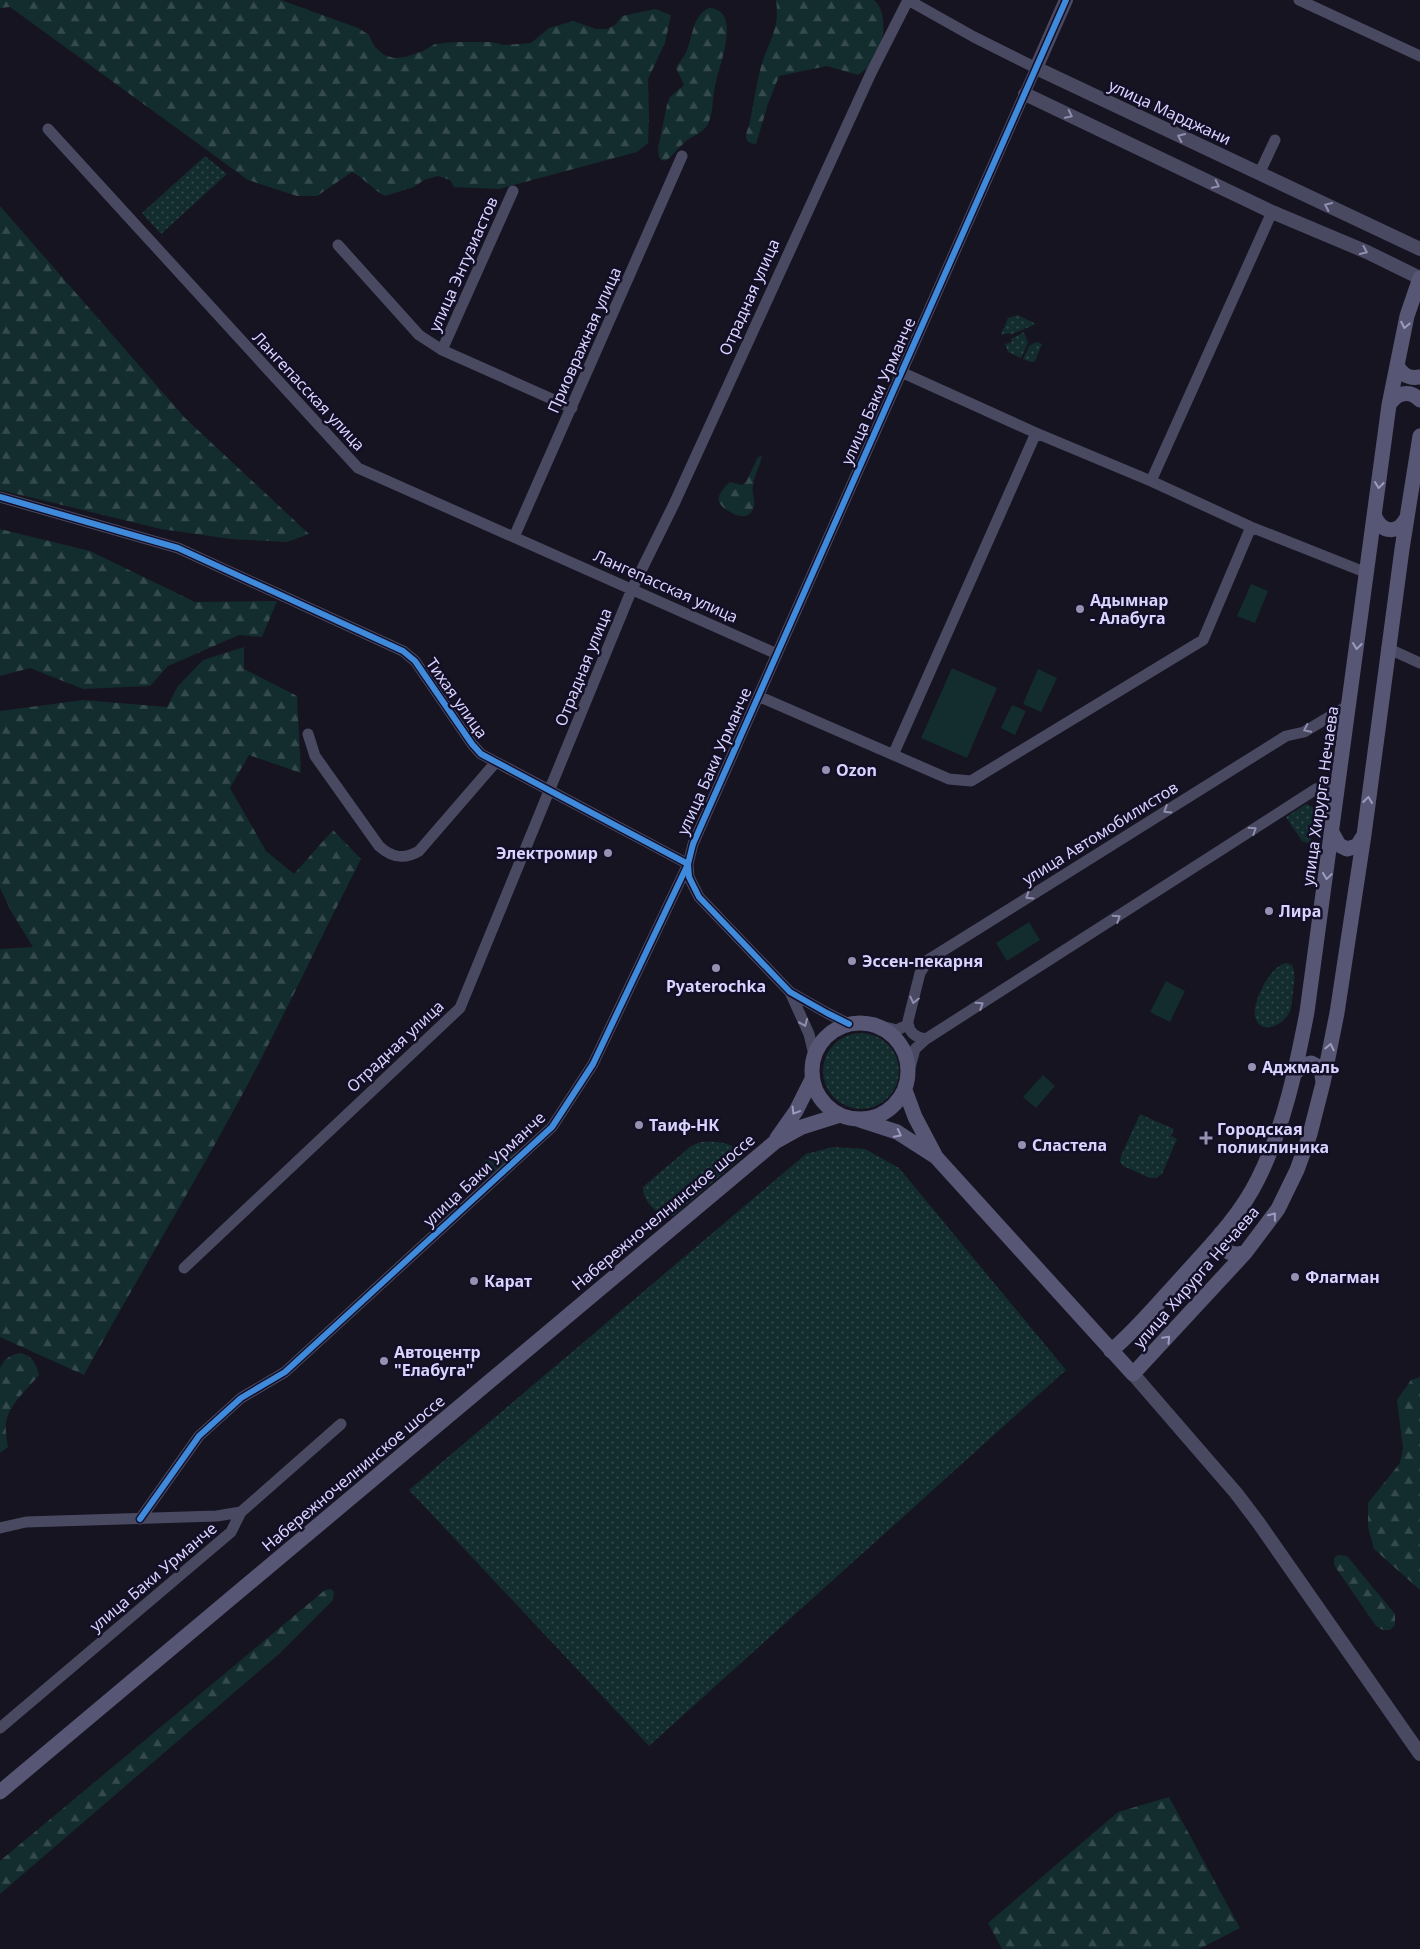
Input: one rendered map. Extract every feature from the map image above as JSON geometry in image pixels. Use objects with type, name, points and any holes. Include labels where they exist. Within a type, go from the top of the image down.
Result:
[{"type":"main road","name":"улица Хирурга Нечаева","points":[[1111,1351],[1150,1312],[1221,1234],[1244,1204],[1258,1180],[1278,1131],[1294,1075],[1307,1012],[1333,834],[1389,405],[1407,316],[1420,278]]},
{"type":"main road","points":[[1397,365],[1399,370],[1407,376],[1420,377]]},
{"type":"main road","points":[[1389,405],[1398,395],[1406,393],[1412,394],[1420,400]]},
{"type":"main road","name":"улица Хирурга Нечаева","points":[[1133,1374],[1245,1253],[1278,1209],[1288,1192],[1310,1134],[1323,1083],[1337,1013],[1364,835],[1406,519],[1420,436]]},
{"type":"main road","points":[[1375,517],[1383,528],[1390,530],[1397,529],[1403,525],[1406,519]]},
{"type":"main road","points":[[1333,834],[1339,845],[1346,849],[1357,846],[1364,835]]},
{"type":"main road","points":[[857,1119],[875,1117],[890,1109],[905,1090],[909,1071],[906,1056],[899,1042],[883,1028],[861,1022],[838,1028],[820,1044],[814,1055],[812,1067],[812,1079],[816,1091],[822,1101],[840,1115],[897,1132],[936,1157]]},
{"type":"main road","points":[[1294,1075],[1303,1065],[1311,1063],[1320,1068],[1323,1083]]},
{"type":"main road","name":"Набережночелнинское шоссе","points":[[775,1142],[796,1111],[812,1079]]},
{"type":"main road","points":[[905,1090],[915,1117],[936,1157],[1133,1374]]},
{"type":"main road","name":"Набережночелнинское шоссе","points":[[0,1792],[775,1142],[802,1127],[840,1115]]},
{"type":"main road","points":[[1221,1234],[1222,1247],[1228,1253],[1245,1253]]},
{"type":"street","name":"улица Марджани","points":[[908,0],[974,37],[1036,68],[1420,249]]},
{"type":"street","name":"Отрадная улица","points":[[184,1268],[460,1008],[632,589],[674,504],[862,91],[908,0]]},
{"type":"street","points":[[1036,68],[1066,0]]},
{"type":"street","points":[[1299,0],[1325,5],[1420,56]]},
{"type":"street","name":"улица Баки Урманче","points":[[140,1519],[199,1436],[241,1398],[285,1372],[552,1127],[593,1064],[688,864],[692,844],[1036,68]]},
{"type":"street","points":[[1025,94],[1272,212],[1367,252],[1420,278]]},
{"type":"street","name":"Лангепасская улица","points":[[48,129],[358,468],[777,654]]},
{"type":"street","points":[[1258,174],[1274,140]]},
{"type":"street","name":"Приовражная улица","points":[[514,537],[682,156]]},
{"type":"street","name":"улица Энтузиастов","points":[[442,350],[513,191]]},
{"type":"street","points":[[1151,481],[1272,212]]},
{"type":"street","name":"улица Энтузиастов","points":[[338,245],[419,334],[442,350],[572,408]]},
{"type":"street","points":[[901,372],[1036,433],[1151,481],[1251,527],[1367,573]]},
{"type":"street","points":[[893,755],[1036,433]]},
{"type":"street","name":"Тихая улица","points":[[0,497],[178,548],[403,651],[415,661],[472,744],[481,754],[688,864]]},
{"type":"street","points":[[758,696],[949,779],[971,781],[1203,640],[1251,527]]},
{"type":"street","points":[[1388,648],[1420,663]]},
{"type":"street","name":"улица Автомобилистов","points":[[908,1023],[920,973],[928,960],[1286,736],[1304,732],[1349,705]]},
{"type":"street","points":[[308,734],[315,756],[379,846],[387,853],[402,857],[411,856],[419,851],[496,762]]},
{"type":"street","points":[[909,1071],[915,1050],[926,1039],[1316,789],[1338,790]]},
{"type":"street","points":[[688,864],[693,887],[699,897],[790,992],[850,1024]]},
{"type":"street","points":[[790,992],[809,1034],[814,1055]]},
{"type":"street","points":[[873,1024],[897,1030],[905,1027],[908,1023],[912,1032],[919,1038],[926,1039]]},
{"type":"street","points":[[1133,1374],[1236,1493],[1258,1522],[1420,1754]]},
{"type":"street","name":"улица Баки Урманче","points":[[0,1728],[232,1532],[242,1512],[341,1424]]},
{"type":"street","points":[[0,1528],[26,1522],[217,1516],[242,1512]]},
{"type":"green space","points":[[0,0],[281,0],[358,28],[369,35],[374,46],[384,55],[394,58],[405,57],[423,51],[435,44],[455,42],[491,42],[504,45],[531,43],[549,28],[573,21],[596,29],[607,29],[615,25],[622,16],[655,9],[671,15],[665,43],[648,79],[648,143],[637,152],[499,189],[454,187],[450,180],[438,176],[424,180],[414,187],[385,196],[352,172],[317,196],[297,196],[248,180],[10,7],[0,8]]},
{"type":"green space","points":[[776,0],[874,0],[882,13],[882,39],[877,56],[873,62],[858,75],[827,66],[779,76],[756,144],[749,142],[746,135],[763,60],[776,24]]},
{"type":"green space","points":[[709,8],[719,11],[725,17],[727,27],[710,119],[703,130],[687,140],[668,159],[665,161],[661,160],[658,148],[667,105],[670,97],[684,85],[676,68],[687,50],[697,20]]},
{"type":"green space","points":[[205,156],[227,174],[161,234],[142,213]]},
{"type":"green space","points":[[0,206],[185,418],[309,534],[287,542],[231,539],[161,529],[0,490]]},
{"type":"green space","points":[[1018,315],[1036,324],[1010,335],[1009,333],[1001,335],[1008,318]]},
{"type":"green space","points":[[1024,332],[1028,343],[1021,358],[1008,352],[1005,344],[1012,342],[1011,339]]},
{"type":"green space","points":[[1037,342],[1042,344],[1035,361],[1031,362],[1023,359],[1030,345]]},
{"type":"green space","points":[[762,456],[754,482],[754,506],[752,510],[746,516],[730,512],[719,501],[722,490],[730,482],[742,485],[746,482],[758,457]]},
{"type":"green space","points":[[0,529],[90,551],[195,602],[277,601],[262,637],[239,635],[168,666],[150,686],[83,689],[30,668],[0,676]]},
{"type":"green space","points":[[1251,584],[1268,591],[1255,623],[1237,616]]},
{"type":"green space","points":[[244,647],[244,669],[297,696],[301,773],[249,755],[230,788],[266,851],[294,874],[333,830],[361,859],[237,1104],[84,1375],[0,1337],[0,949],[33,947],[12,913],[0,888],[0,711],[83,700],[167,707],[178,686],[203,660]]},
{"type":"green space","points":[[952,668],[997,688],[967,758],[921,738]]},
{"type":"green space","points":[[1038,669],[1057,678],[1041,712],[1023,704]]},
{"type":"green space","points":[[1012,705],[1026,711],[1015,735],[1001,728]]},
{"type":"green space","points":[[1306,804],[1313,807],[1311,841],[1307,843],[1302,841],[1286,817]]},
{"type":"green space","points":[[1029,922],[1040,940],[1007,961],[996,943]]},
{"type":"green space","points":[[1287,963],[1292,965],[1294,975],[1290,1011],[1283,1021],[1278,1024],[1272,1027],[1261,1026],[1255,1016],[1258,997],[1273,972],[1279,966]]},
{"type":"green space","points":[[1166,981],[1185,991],[1170,1022],[1150,1012]]},
{"type":"green space","points":[[854,1033],[868,1033],[882,1039],[893,1050],[897,1056],[899,1071],[897,1086],[888,1098],[876,1107],[854,1109],[840,1103],[829,1092],[823,1078],[823,1064],[829,1050],[840,1039]]},
{"type":"green space","points":[[1043,1075],[1055,1086],[1036,1108],[1023,1097]]},
{"type":"green space","points":[[1140,1114],[1174,1129],[1171,1136],[1177,1139],[1162,1174],[1156,1178],[1150,1178],[1123,1166],[1120,1162]]},
{"type":"green space","points":[[509,1142],[514,1144],[516,1152],[490,1176],[480,1181],[476,1180],[475,1175],[485,1161]]},
{"type":"green space","points":[[701,1142],[718,1142],[730,1145],[742,1157],[673,1216],[665,1217],[650,1205],[643,1192],[643,1187],[691,1146]]},
{"type":"green space","points":[[833,1147],[865,1149],[899,1168],[1066,1370],[649,1746],[409,1490],[806,1154]]},
{"type":"green space","points":[[19,1353],[33,1360],[39,1375],[19,1398],[8,1416],[6,1435],[8,1447],[0,1453],[0,1369],[7,1358]]},
{"type":"green space","points":[[1420,1377],[1420,1590],[1374,1549],[1368,1527],[1368,1503],[1400,1463],[1403,1448],[1397,1400],[1411,1380]]},
{"type":"green space","points":[[1338,1555],[1347,1556],[1395,1614],[1395,1625],[1390,1630],[1383,1630],[1376,1626],[1334,1565],[1334,1558]]},
{"type":"green space","points":[[331,1589],[334,1592],[333,1600],[279,1654],[0,1894],[0,1861],[325,1590]]},
{"type":"green space","points":[[1169,1797],[1240,1928],[1199,1949],[1002,1949],[988,1923],[1118,1812]]},
{"type":"cycle path","points":[[140,1519],[199,1436],[241,1398],[285,1372],[552,1127],[593,1064],[688,864],[693,844],[1066,0]]},
{"type":"cycle path","points":[[0,497],[178,548],[403,651],[415,661],[472,744],[481,754],[688,864],[689,877],[699,897],[790,992],[849,1024]]},
{"type":"place","name":"Адымнар - Алабуга","points":[[1080,609]]},
{"type":"place","name":"Ozon","points":[[826,770]]},
{"type":"place","name":"Электромир","points":[[608,853]]},
{"type":"place","name":"Лира","points":[[1269,911]]},
{"type":"place","name":"Эссен-пекарня","points":[[852,961]]},
{"type":"place","name":"Pyaterochka","points":[[716,968]]},
{"type":"place","name":"Аджмаль","points":[[1252,1067]]},
{"type":"place","name":"Таиф-НК","points":[[639,1125]]},
{"type":"place","name":"Городская поликлиника","points":[[1206,1138]]},
{"type":"place","name":"Сластела","points":[[1022,1145]]},
{"type":"place","name":"Флагман","points":[[1295,1277]]},
{"type":"place","name":"Карат","points":[[474,1281]]},
{"type":"place","name":"Автоцентр \"Елабуга\"","points":[[384,1361]]}]
